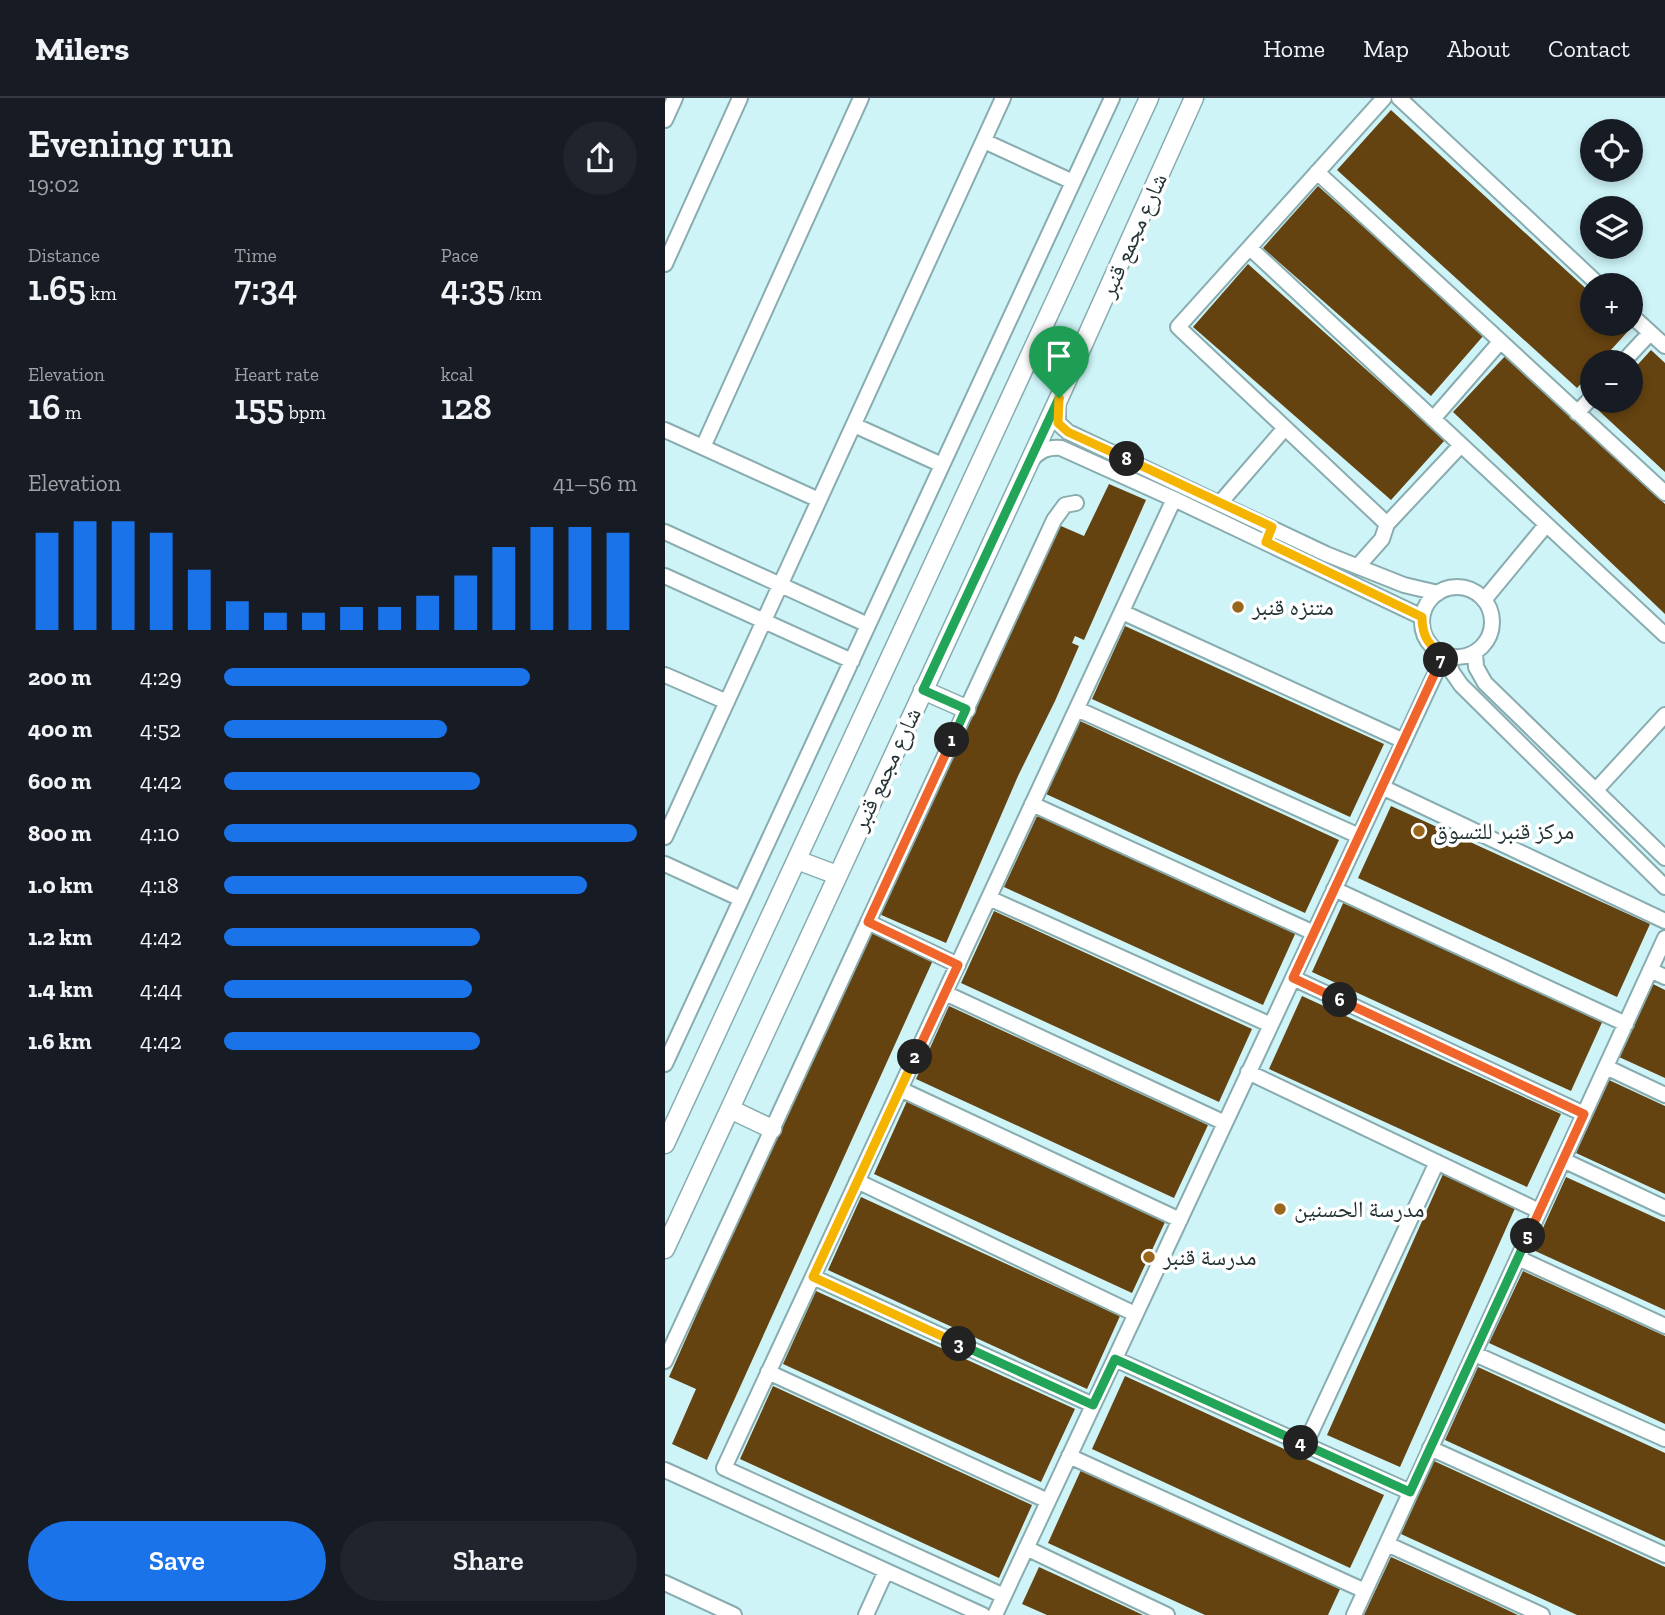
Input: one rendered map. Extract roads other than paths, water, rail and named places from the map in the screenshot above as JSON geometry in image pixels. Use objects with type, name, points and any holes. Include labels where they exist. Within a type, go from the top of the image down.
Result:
[{"type":"main road","name":"شارع مجمع قنبر","points":[[665,1144],[1149,98]]},
{"type":"main road","name":"شارع مجمع قنبر","points":[[665,1249],[1195,98]]},
{"type":"main road","points":[[923,690],[966,709]]},
{"type":"main road","points":[[797,860],[837,875]]},
{"type":"main road","points":[[730,1108],[772,1129]]},
{"type":"street","points":[[665,120],[675,98]]},
{"type":"street","points":[[665,264],[740,98]]},
{"type":"street","points":[[703,447],[861,98]]},
{"type":"street","points":[[665,837],[1003,98]]},
{"type":"street","points":[[665,1064],[1112,98]]},
{"type":"street","points":[[1384,98],[1178,327],[1387,524]]},
{"type":"street","points":[[1399,98],[1586,273]]},
{"type":"street","points":[[984,141],[1073,182]]},
{"type":"street","points":[[1317,172],[1665,494]]},
{"type":"street","points":[[1249,248],[1665,635]]},
{"type":"street","points":[[1643,326],[1665,346]]},
{"type":"street","points":[[1634,350],[1650,333]]},
{"type":"street","points":[[1433,419],[1500,342]]},
{"type":"street","points":[[1059,398],[1058,423],[1068,432],[1358,566],[1404,585],[1439,593]]},
{"type":"street","points":[[1577,413],[1580,410]]},
{"type":"street","points":[[854,425],[942,465]]},
{"type":"street","points":[[1220,503],[1285,428]]},
{"type":"street","points":[[665,430],[819,500]]},
{"type":"street","points":[[1358,566],[1382,540],[1387,524],[1461,445]]},
{"type":"street","points":[[1030,461],[1049,447],[1061,448],[1422,617]]},
{"type":"street","points":[[1004,1596],[724,1468],[1174,499]]},
{"type":"street","points":[[665,1361],[1053,520],[1065,505],[1076,503]]},
{"type":"street","points":[[1483,600],[1546,525]]},
{"type":"street","points":[[1266,542],[1272,527]]},
{"type":"street","points":[[665,532],[868,625]]},
{"type":"street","points":[[665,576],[852,661]]},
{"type":"street","points":[[1457,587],[1476,593],[1483,600],[1489,608],[1491,628],[1488,637],[1475,652],[1456,657],[1445,655],[1429,643],[1424,635],[1422,617],[1431,599],[1457,587]]},
{"type":"street","points":[[1122,612],[1403,741]]},
{"type":"street","points":[[1475,652],[1476,667],[1485,683],[1665,858]]},
{"type":"street","points":[[995,1615],[1445,655]]},
{"type":"street","points":[[1445,655],[1461,685],[1663,878]]},
{"type":"street","points":[[667,681],[727,702]]},
{"type":"street","points":[[1077,709],[1359,836]]},
{"type":"street","points":[[1596,790],[1665,715]]},
{"type":"street","points":[[1382,787],[1665,921]]},
{"type":"street","points":[[1032,804],[1314,933]]},
{"type":"street","points":[[665,864],[741,899]]},
{"type":"street","points":[[1334,889],[1626,1024]]},
{"type":"street","points":[[989,898],[1271,1025]]},
{"type":"street","points":[[868,922],[958,965]]},
{"type":"street","points":[[1354,1615],[1665,938]]},
{"type":"street","points":[[1650,970],[1665,977]]},
{"type":"street","points":[[1293,978],[1584,1114]]},
{"type":"street","points":[[945,993],[1225,1123]]},
{"type":"street","points":[[1606,1067],[1665,1095]]},
{"type":"street","points":[[1248,1072],[1539,1211]]},
{"type":"street","points":[[900,1089],[1179,1220]]},
{"type":"street","points":[[1563,1160],[1665,1208]]},
{"type":"street","points":[[1305,1445],[1437,1162]]},
{"type":"street","points":[[857,1181],[1135,1314]]},
{"type":"street","points":[[1518,1258],[1665,1326]]},
{"type":"street","points":[[813,1277],[1093,1405]]},
{"type":"street","points":[[1475,1354],[1665,1439]]},
{"type":"street","points":[[1115,1359],[1410,1492]]},
{"type":"street","points":[[768,1372],[1048,1501]]},
{"type":"street","points":[[1430,1448],[1665,1556]]},
{"type":"street","points":[[1069,1456],[1364,1591]]},
{"type":"street","points":[[665,1470],[978,1614]]},
{"type":"street","points":[[1387,1544],[1542,1615]]},
{"type":"street","points":[[1026,1548],[1167,1615]]},
{"type":"street","points":[[866,1615],[886,1571]]},
{"type":"street","points":[[665,1583],[734,1615]]},
{"type":"place","name":"متنزه قنبر","points":[[1238,607]]},
{"type":"place","name":"مركز قنبر للتسوق","points":[[1419,831]]},
{"type":"place","name":"مدرسة الحسنين","points":[[1280,1209]]},
{"type":"place","name":"مدرسة قنبر","points":[[1149,1257]]}]
